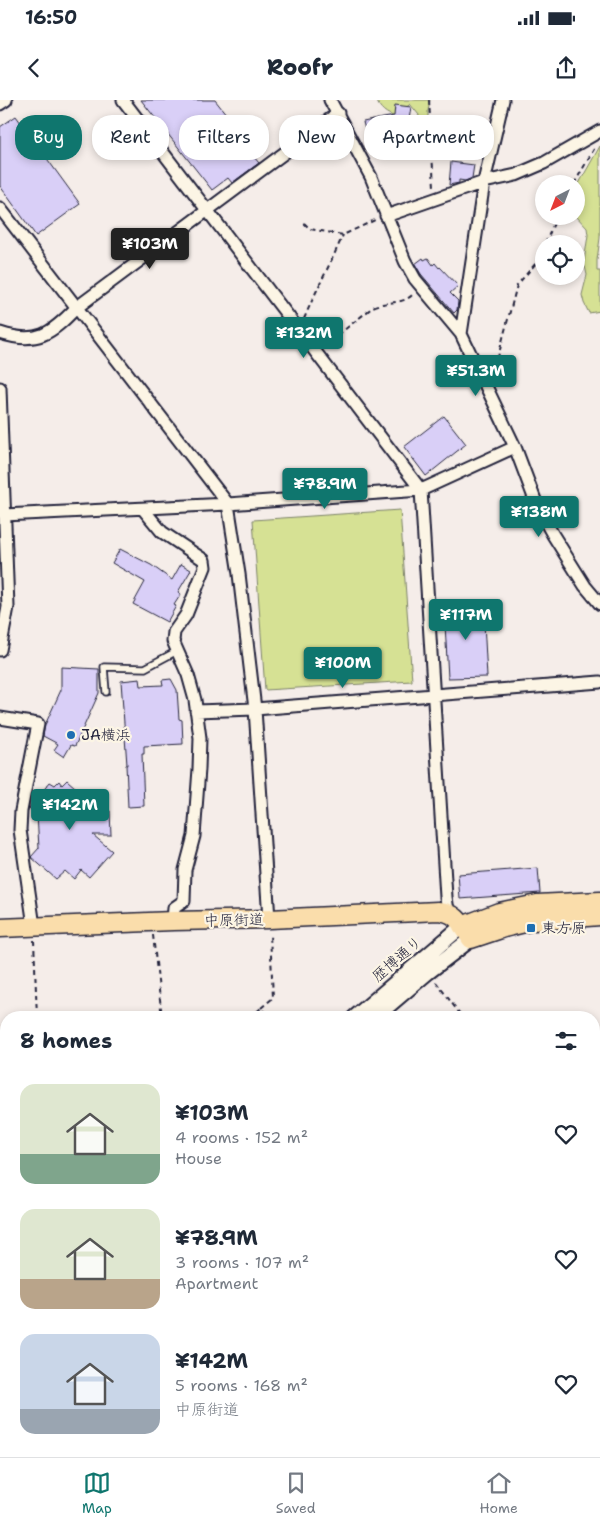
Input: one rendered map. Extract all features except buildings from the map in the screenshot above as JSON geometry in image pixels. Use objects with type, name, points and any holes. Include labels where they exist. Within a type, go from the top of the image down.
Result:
[{"type":"main road","points":[[467,933],[499,912],[537,904],[600,901]]},
{"type":"main road","name":"中原街道","points":[[0,928],[448,911]]},
{"type":"main road","points":[[448,911],[455,916],[467,933]]},
{"type":"main road","points":[[467,933],[504,928],[533,921],[600,916]]},
{"type":"street","points":[[0,104],[6,100]]},
{"type":"street","points":[[123,100],[421,490],[432,695],[448,911]]},
{"type":"street","points":[[330,100],[371,177],[405,261],[420,285],[461,334],[488,393],[516,447],[538,508],[584,586],[600,604]]},
{"type":"street","points":[[461,334],[484,182],[503,100]]},
{"type":"street","points":[[0,333],[12,337],[32,338],[46,334],[58,327],[76,308],[338,113]]},
{"type":"street","points":[[386,216],[484,182],[516,176],[575,147],[600,131]]},
{"type":"street","points":[[0,208],[228,504],[239,574],[255,709],[270,919]]},
{"type":"street","points":[[0,388],[8,607],[0,650]]},
{"type":"street","points":[[4,516],[228,504],[421,490],[516,447]]},
{"type":"street","points":[[143,509],[162,532],[204,560],[205,567],[186,615],[174,632],[173,642],[188,675],[200,738],[194,836],[185,870],[184,902],[174,908],[173,921]]},
{"type":"street","points":[[196,711],[255,709],[600,682]]},
{"type":"street","points":[[0,718],[38,724],[20,830],[34,926]]},
{"type":"street","name":"歴博通り","points":[[382,1011],[428,972],[467,933]]},
{"type":"street","name":"歴博通り","points":[[363,1011],[467,933]]},
{"type":"lane","points":[[106,692],[104,667],[145,668],[177,651]]},
{"type":"path","points":[[429,100],[434,199]]},
{"type":"path","points":[[579,175],[597,142]]},
{"type":"path","points":[[304,223],[310,229],[342,235],[386,216]]},
{"type":"path","points":[[299,330],[321,280],[329,268],[342,235]]},
{"type":"path","points":[[488,393],[517,286],[535,263]]},
{"type":"path","points":[[316,353],[373,307],[380,303],[402,302],[410,298],[420,285]]},
{"type":"path","points":[[258,1011],[273,998],[270,919]]},
{"type":"path","points":[[152,922],[161,1011]]},
{"type":"path","points":[[34,926],[38,1011]]},
{"type":"path","points":[[428,972],[458,1011]]},
{"type":"green space","points":[[376,100],[430,100],[428,115],[419,115],[410,104],[398,115],[389,114],[379,106]]},
{"type":"green space","points":[[600,146],[600,238],[597,271],[600,271],[600,311],[589,313],[582,295],[587,275],[585,255],[588,235],[587,228],[584,225],[584,175]]},
{"type":"green space","points":[[400,510],[412,681],[265,690],[253,520]]},
{"type":"place","name":"JA横浜","points":[[71,735]]},
{"type":"place","name":"東方原","points":[[531,928]]}]
